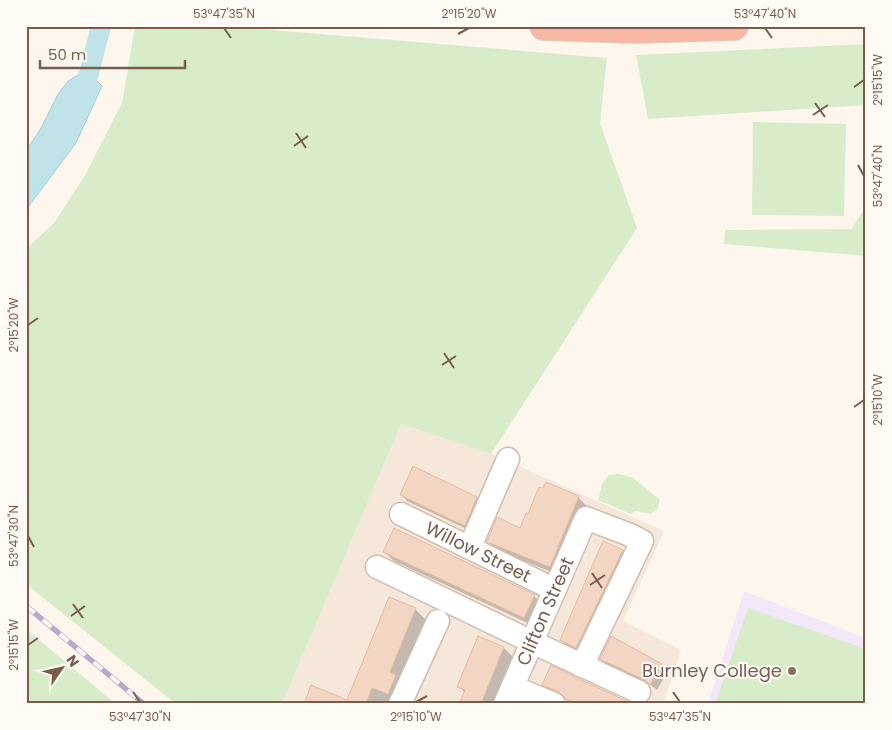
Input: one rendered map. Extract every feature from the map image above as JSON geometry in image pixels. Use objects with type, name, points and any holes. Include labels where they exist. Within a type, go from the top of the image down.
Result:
[{"type":"highway","points":[[544,26],[634,29],[734,26]]},
{"type":"street","points":[[470,547],[508,459]]},
{"type":"street","name":"Willow Street","points":[[401,514],[555,590]]},
{"type":"street","name":"Clifton Street","points":[[509,695],[586,518],[642,541],[582,666]]},
{"type":"street","points":[[377,566],[639,692]]},
{"type":"street","points":[[400,704],[438,620]]},
{"type":"street","points":[[509,695],[554,704]]},
{"type":"shaded area","points":[[401,424],[492,454],[664,531],[623,621],[681,650],[663,704],[282,704]]},
{"type":"shaded area","name":"Burnley College","points":[[744,591],[866,638],[866,704],[708,704]]},
{"type":"green space","points":[[135,26],[225,26],[607,58],[600,123],[637,228],[491,454],[401,424],[282,704],[176,704],[26,584],[26,249],[54,223],[84,177],[122,103]]},
{"type":"green space","points":[[866,44],[866,105],[648,119],[636,55]]},
{"type":"green space","points":[[753,122],[846,124],[844,216],[752,215]]},
{"type":"green space","points":[[866,207],[866,256],[724,244],[725,230],[851,229]]},
{"type":"green space","points":[[619,474],[633,478],[660,500],[657,510],[650,514],[636,511],[631,514],[598,500],[602,484],[609,475]]},
{"type":"green space","name":"Burnley College","points":[[748,608],[866,649],[866,704],[715,704]]},
{"type":"green space","points":[[26,629],[116,704],[26,704]]},
{"type":"water","points":[[89,73],[102,86],[76,143],[26,210],[26,151],[41,128],[58,94],[68,81],[78,75]]},
{"type":"building","points":[[413,466],[477,497],[465,526],[400,495]]},
{"type":"building","points":[[546,482],[579,496],[550,567],[487,542],[497,517],[520,528],[539,487],[543,488]]},
{"type":"building","points":[[394,528],[535,595],[524,618],[383,552]]},
{"type":"building","points":[[603,541],[623,550],[576,648],[560,640]]},
{"type":"building","points":[[389,597],[416,608],[390,672],[396,675],[388,694],[372,688],[366,704],[304,704],[311,685],[347,700]]},
{"type":"building","points":[[478,636],[504,647],[481,704],[459,704],[465,690],[457,687]]},
{"type":"building","points":[[611,636],[662,664],[650,685],[645,680],[600,659]]},
{"type":"building","points":[[551,665],[633,704],[576,704],[566,699],[559,692],[542,685]]},
{"type":"waterway","points":[[78,98],[89,73],[101,26]]},
{"type":"railway","points":[[26,606],[144,704]]},
{"type":"place","name":"Burnley College","points":[[792,671]]}]
